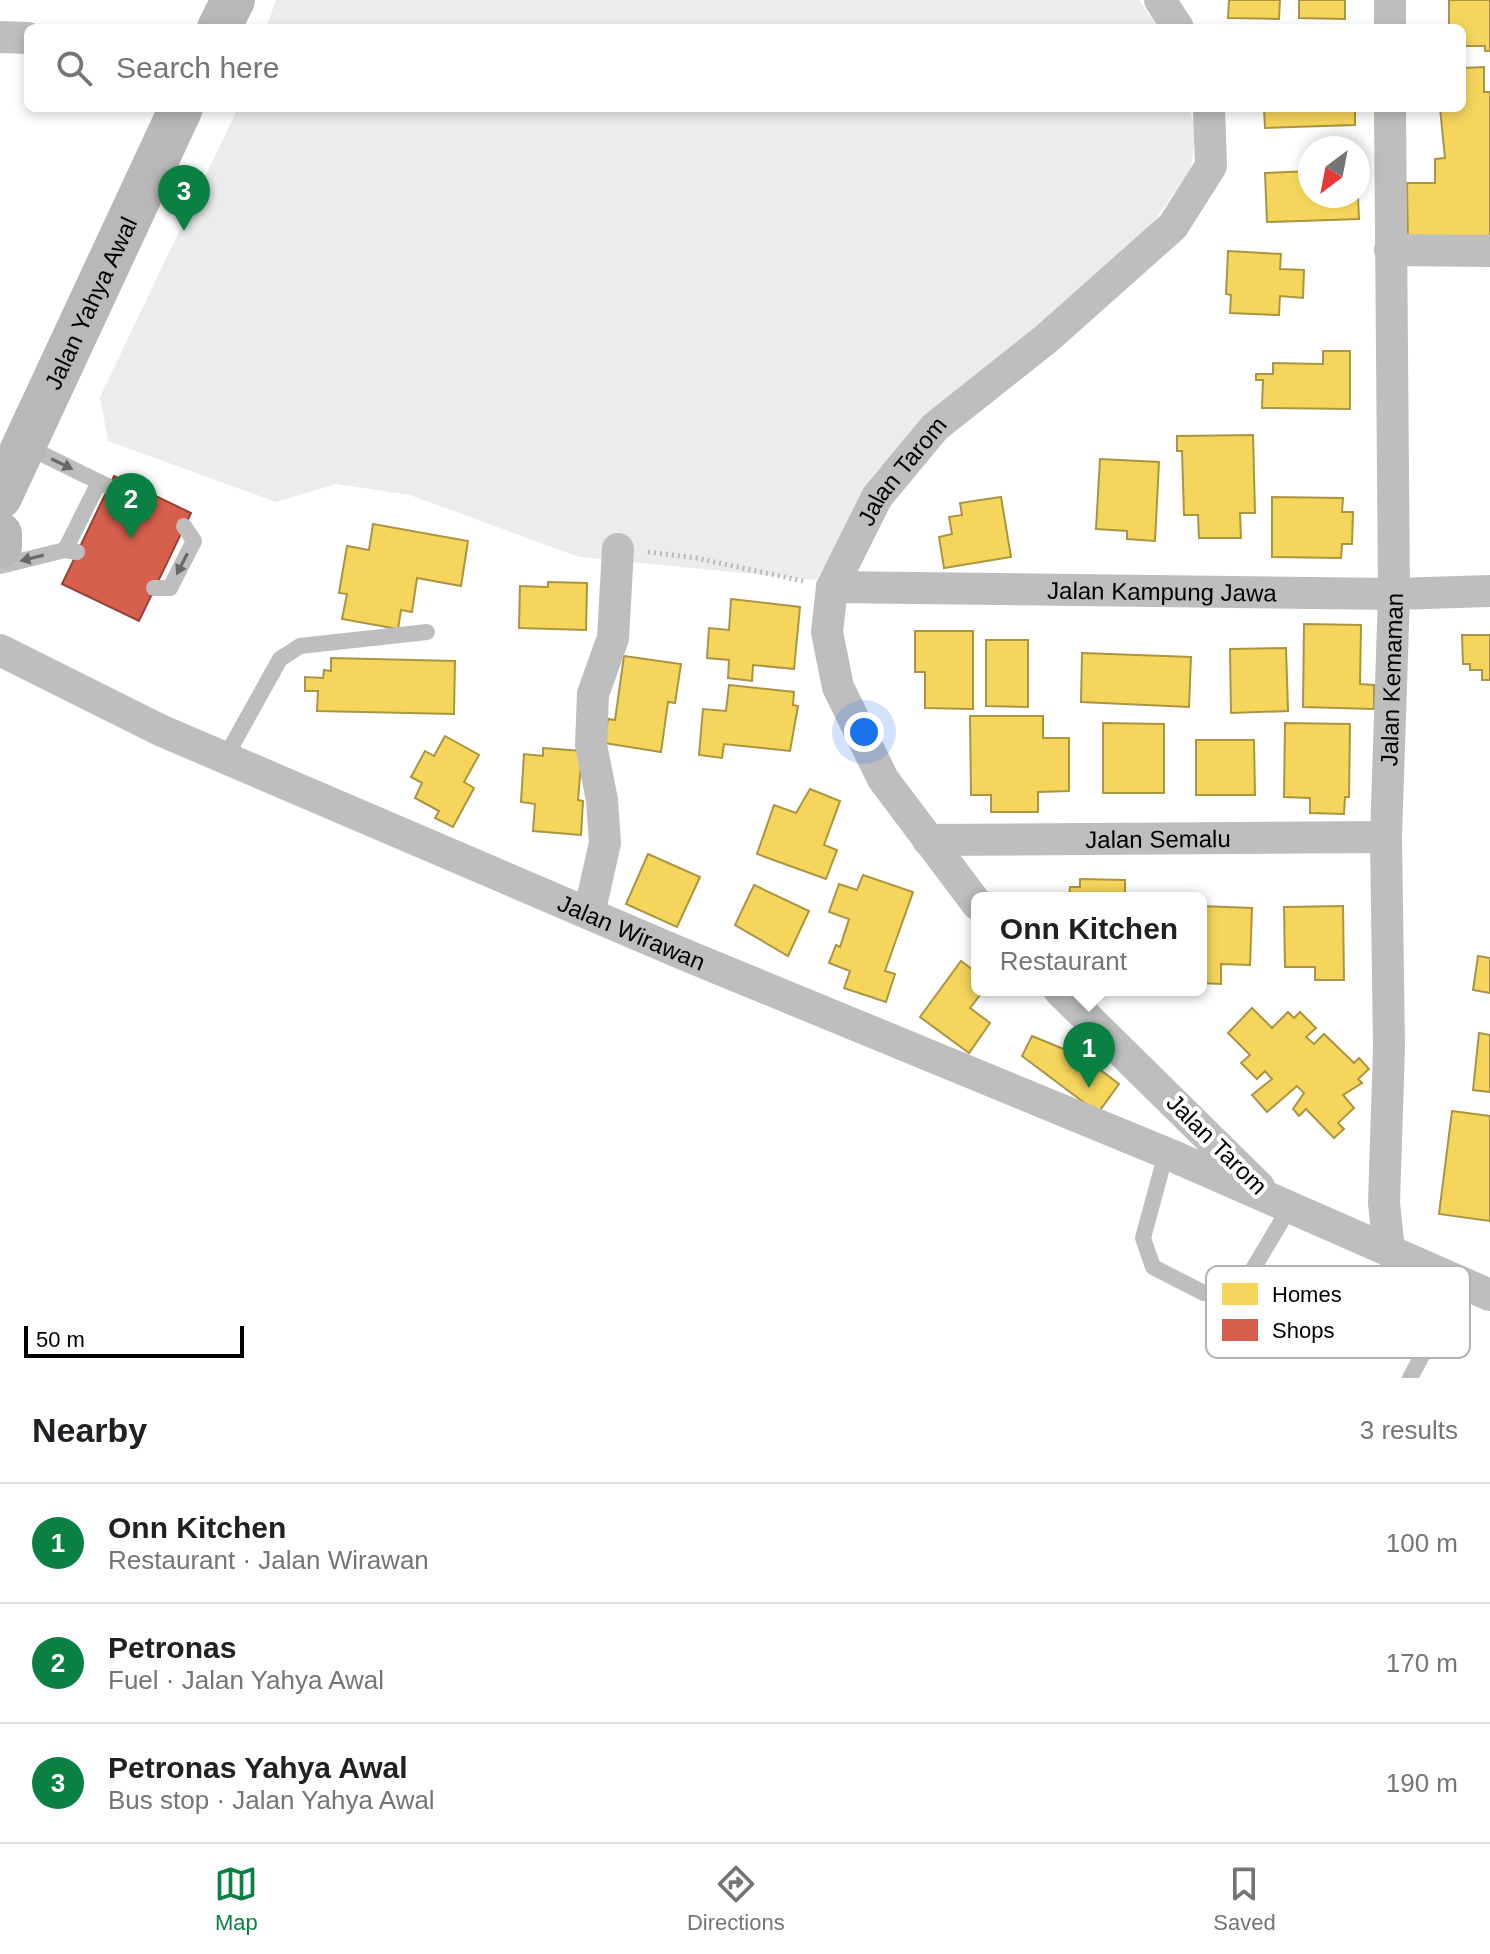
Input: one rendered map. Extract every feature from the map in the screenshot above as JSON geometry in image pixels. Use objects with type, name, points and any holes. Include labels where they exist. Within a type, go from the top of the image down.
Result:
[{"type":"main road","points":[[221,24],[233,0]]},
{"type":"main road","name":"Jalan Yahya Awal","points":[[0,497],[179,112]]},
{"type":"main road","points":[[0,534],[0,546]]},
{"type":"street","points":[[1160,0],[1175,24]]},
{"type":"street","points":[[1390,0],[1390,24]]},
{"type":"street","points":[[0,37],[24,38]]},
{"type":"street","name":"Jalan Tarom","points":[[971,896],[883,779],[838,687],[827,632],[832,587],[877,497],[935,427],[1046,339],[1173,226],[1211,166],[1209,112]]},
{"type":"street","name":"Jalan Kemaman","points":[[1389,1251],[1384,1203],[1389,1048],[1386,837],[1394,594],[1390,112]]},
{"type":"street","points":[[1390,250],[1490,251]]},
{"type":"street","points":[[589,914],[605,843],[602,800],[591,745],[593,694],[613,638],[618,549]]},
{"type":"street","name":"Jalan Kampung Jawa","points":[[832,587],[1394,594],[1490,591]]},
{"type":"street","name":"Jalan Wirawan","points":[[0,650],[160,730],[589,914],[1281,1203]]},
{"type":"street","name":"Jalan Semalu","points":[[928,840],[1386,837]]},
{"type":"street","name":"Jalan Tarom","points":[[1065,996],[1281,1203],[1423,1266]]},
{"type":"street","points":[[1166,1153],[1177,1124],[1175,1102]]},
{"type":"lane","points":[[0,566],[71,551],[104,484],[26,446]]},
{"type":"lane","points":[[154,588],[170,588],[194,541],[184,526]]},
{"type":"lane","points":[[225,758],[280,659],[300,646],[427,632]]},
{"type":"lane","points":[[1166,1153],[1143,1238],[1153,1267],[1206,1293]]},
{"type":"lane","points":[[1252,1266],[1281,1203]]},
{"type":"lane","points":[[1410,1378],[1425,1358]]},
{"type":"path","points":[[618,549],[696,558],[832,587]]},
{"type":"shaded area","points":[[276,0],[1139,0],[1155,24],[267,24]]},
{"type":"shaded area","points":[[236,112],[1190,112],[1196,129],[1191,169],[1151,226],[856,510],[816,580],[579,557],[410,495],[336,484],[276,502],[108,441],[100,397]]},
{"type":"building: Homes","points":[[1229,0],[1280,0],[1279,19],[1228,18]]},
{"type":"building: Homes","points":[[1299,0],[1345,0],[1345,19],[1299,18]]},
{"type":"building: Homes","points":[[1449,0],[1490,0],[1490,51],[1485,51],[1485,46],[1466,46],[1466,24],[1449,24]]},
{"type":"building: Homes","points":[[1484,67],[1484,92],[1490,92],[1490,245],[1408,246],[1407,183],[1435,183],[1435,159],[1445,158],[1440,112],[1466,112],[1466,68]]},
{"type":"building: Homes","points":[[1264,112],[1355,112],[1355,125],[1265,128]]},
{"type":"building: Homes","points":[[1298,172],[1298,208],[1359,208],[1359,219],[1267,222],[1265,173]]},
{"type":"building: Homes","points":[[1228,251],[1281,254],[1280,269],[1304,270],[1303,298],[1280,296],[1279,315],[1230,313],[1231,295],[1226,294]]},
{"type":"building: Homes","points":[[1323,351],[1350,351],[1350,409],[1262,408],[1263,380],[1256,380],[1256,374],[1273,374],[1273,363],[1323,364]]},
{"type":"building: Homes","points":[[1253,435],[1255,513],[1240,513],[1241,538],[1199,538],[1198,515],[1184,515],[1182,451],[1177,451],[1177,436]]},
{"type":"building: Homes","points":[[1100,459],[1159,462],[1155,541],[1127,539],[1127,531],[1096,529]]},
{"type":"building: Homes","points":[[1001,497],[1011,557],[944,568],[939,537],[952,534],[949,517],[962,515],[960,503]]},
{"type":"building: Homes","points":[[1272,497],[1343,498],[1342,512],[1353,512],[1352,544],[1342,544],[1341,558],[1272,557]]},
{"type":"building: Homes","points":[[373,524],[468,541],[461,586],[417,578],[412,612],[401,610],[398,629],[342,619],[347,594],[339,593],[347,546],[369,550]]},
{"type":"building: Homes","points":[[548,582],[587,583],[586,630],[519,628],[520,586],[548,587]]},
{"type":"building: Homes","points":[[731,599],[800,607],[794,669],[753,665],[752,681],[728,678],[729,660],[707,658],[709,628],[729,630]]},
{"type":"building: Homes","points":[[1304,624],[1361,625],[1360,684],[1374,685],[1374,709],[1303,707]]},
{"type":"building: Homes","points":[[915,631],[973,631],[973,709],[925,708],[925,672],[915,672]]},
{"type":"building: Homes","points":[[1462,635],[1490,635],[1490,680],[1482,680],[1482,670],[1470,670],[1470,664],[1463,664]]},
{"type":"building: Homes","points":[[986,640],[1028,640],[1028,707],[986,706]]},
{"type":"building: Homes","points":[[1286,648],[1288,711],[1231,713],[1230,649]]},
{"type":"building: Homes","points":[[1082,653],[1191,657],[1189,707],[1081,702]]},
{"type":"building: Homes","points":[[624,656],[681,664],[675,703],[668,702],[661,752],[604,743],[608,719],[615,720]]},
{"type":"building: Homes","points":[[331,658],[455,661],[454,714],[317,711],[318,691],[305,691],[305,677],[323,678],[324,670],[331,671]]},
{"type":"building: Homes","points":[[729,685],[794,692],[793,705],[798,706],[790,751],[724,744],[722,758],[699,755],[703,709],[726,711]]},
{"type":"building: Homes","points":[[970,716],[1043,716],[1043,738],[1069,738],[1069,791],[1038,792],[1038,812],[991,812],[991,795],[971,795]]},
{"type":"building: Homes","points":[[1103,723],[1164,724],[1164,793],[1103,793]]},
{"type":"building: Homes","points":[[1285,723],[1350,724],[1349,797],[1345,797],[1344,814],[1310,813],[1310,798],[1284,797]]},
{"type":"building: Homes","points":[[445,736],[479,755],[464,782],[474,788],[453,827],[435,818],[439,811],[415,798],[422,783],[411,777],[425,751],[434,756]]},
{"type":"building: Homes","points":[[1196,740],[1254,740],[1255,795],[1196,795]]},
{"type":"building: Homes","points":[[543,748],[582,751],[578,800],[583,801],[581,835],[533,831],[535,804],[521,802],[524,754],[543,756]]},
{"type":"building: Homes","points":[[810,789],[840,801],[824,845],[837,850],[826,879],[757,854],[774,805],[796,813]]},
{"type":"building: Homes","points":[[648,854],[700,877],[677,927],[626,904]]},
{"type":"building: Homes","points":[[863,875],[913,892],[885,971],[895,974],[886,1002],[844,988],[850,971],[829,963],[836,945],[840,947],[849,919],[829,912],[839,884],[857,890]]},
{"type":"building: Homes","points":[[1080,879],[1125,880],[1125,892],[1070,892],[1070,887],[1080,887]]},
{"type":"building: Homes","points":[[754,885],[809,911],[788,956],[735,925]]},
{"type":"building: Homes","points":[[1207,906],[1252,908],[1250,965],[1221,964],[1221,984],[1207,983]]},
{"type":"building: Homes","points":[[1343,906],[1344,980],[1315,980],[1315,967],[1285,967],[1284,907]]},
{"type":"building: Homes","points":[[1478,956],[1490,958],[1490,993],[1473,990]]},
{"type":"building: Homes","points":[[961,961],[971,968],[971,996],[979,996],[970,1008],[990,1023],[969,1053],[920,1017]]},
{"type":"building: Homes","points":[[1252,1008],[1272,1028],[1288,1012],[1294,1018],[1300,1012],[1316,1028],[1306,1037],[1314,1044],[1324,1034],[1354,1063],[1359,1058],[1369,1069],[1358,1079],[1362,1083],[1343,1095],[1354,1108],[1338,1123],[1344,1129],[1334,1138],[1306,1109],[1299,1116],[1293,1109],[1304,1093],[1297,1086],[1267,1112],[1252,1095],[1272,1079],[1265,1071],[1257,1079],[1241,1063],[1250,1055],[1228,1033]]},
{"type":"building: Homes","points":[[1479,1033],[1490,1035],[1490,1092],[1473,1090]]},
{"type":"building: Homes","points":[[1032,1036],[1083,1057],[1119,1084],[1098,1113],[1022,1056]]},
{"type":"building: Homes","points":[[1452,1111],[1490,1116],[1490,1221],[1439,1214]]},
{"type":"building: Shops","points":[[114,476],[191,513],[139,621],[62,584]]},
{"type":"place","name":"Petronas Yahya Awal","points":[[184,231]]},
{"type":"place","name":"Petronas","points":[[131,539]]},
{"type":"place","name":"Onn Kitchen","points":[[1089,1088]]}]
